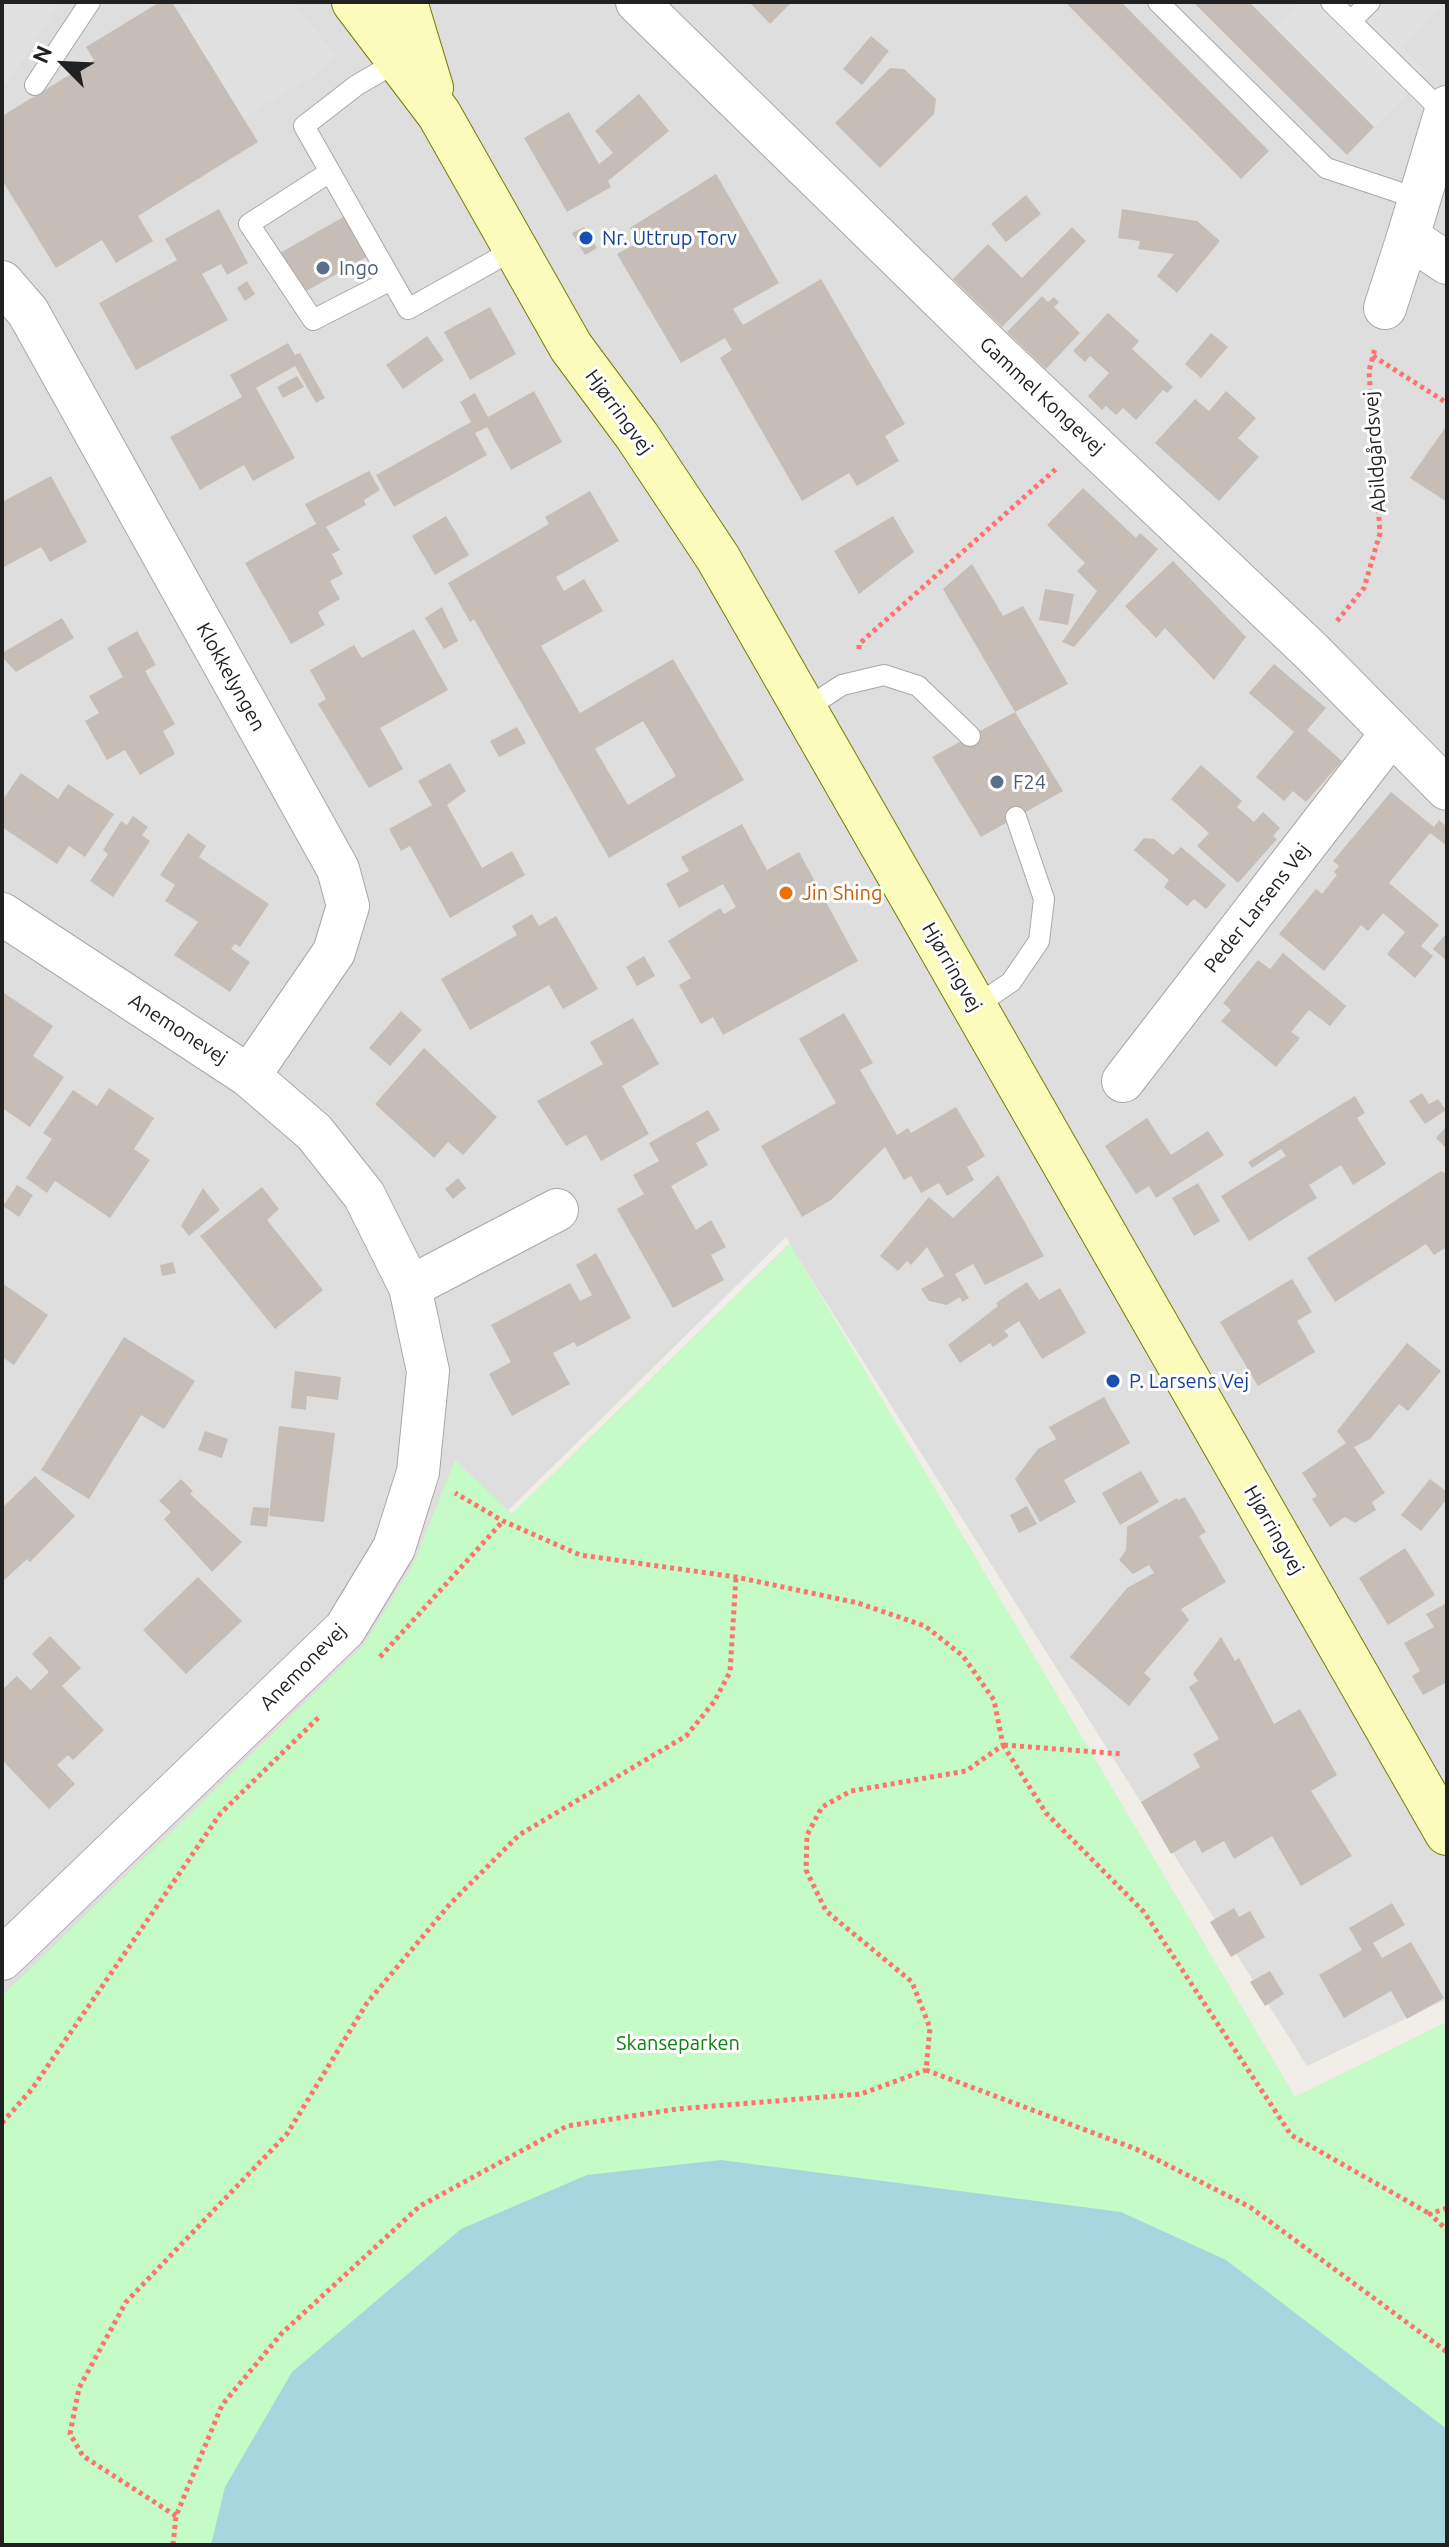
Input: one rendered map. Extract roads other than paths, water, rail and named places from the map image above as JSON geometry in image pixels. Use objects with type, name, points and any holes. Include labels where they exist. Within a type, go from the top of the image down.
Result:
[{"type":"main road","name":"Hjørringvej","points":[[354,2],[409,55],[571,347],[645,448],[718,558],[1447,1833]]},
{"type":"main road","name":"Hjørringvej","points":[[405,2],[409,55]]},
{"type":"street","name":"Gammel Kongevej","points":[[637,2],[1089,441],[1311,651],[1447,789]]},
{"type":"street","points":[[1385,308],[1446,111]]},
{"type":"street","points":[[1414,218],[1447,263]]},
{"type":"street","name":"Klokkelyngen","points":[[2,282],[28,312],[338,869],[348,906],[334,952],[249,1076]]},
{"type":"street","name":"Peder Larsens Vej","points":[[1123,1081],[1391,734]]},
{"type":"street","name":"Anemonevej","points":[[2,914],[249,1076],[314,1132],[364,1195],[410,1287],[428,1371],[418,1472],[394,1548],[345,1629],[2,1959]]},
{"type":"street","points":[[410,1287],[557,1210]]},
{"type":"lane","points":[[35,85],[90,2]]},
{"type":"lane","points":[[1158,2],[1326,168],[1414,218]]},
{"type":"lane","points":[[1331,2],[1446,111]]},
{"type":"lane","points":[[1351,21],[1370,2]]},
{"type":"lane","points":[[409,55],[357,85],[304,126],[408,309],[515,249]]},
{"type":"lane","points":[[330,172],[249,224],[313,320],[391,280]]},
{"type":"lane","points":[[804,710],[860,678],[884,675],[918,686],[970,736]]},
{"type":"lane","points":[[974,1007],[1011,982],[1039,941],[1044,899],[1016,817]]},
{"type":"water","points":[[721,2160],[1121,2212],[1226,2260],[1447,2429],[1447,2545],[211,2545],[225,2487],[292,2372],[461,2229],[587,2175]]},
{"type":"place","name":"Nr. Uttrup Torv","points":[[586,238]]},
{"type":"place","name":"Ingo","points":[[323,268]]},
{"type":"place","name":"F24","points":[[997,782]]},
{"type":"place","name":"Jin Shing","points":[[786,893]]},
{"type":"place","name":"P. Larsens Vej","points":[[1113,1381]]},
{"type":"park label","name":"Skanseparken","points":[[678,2043]]}]
